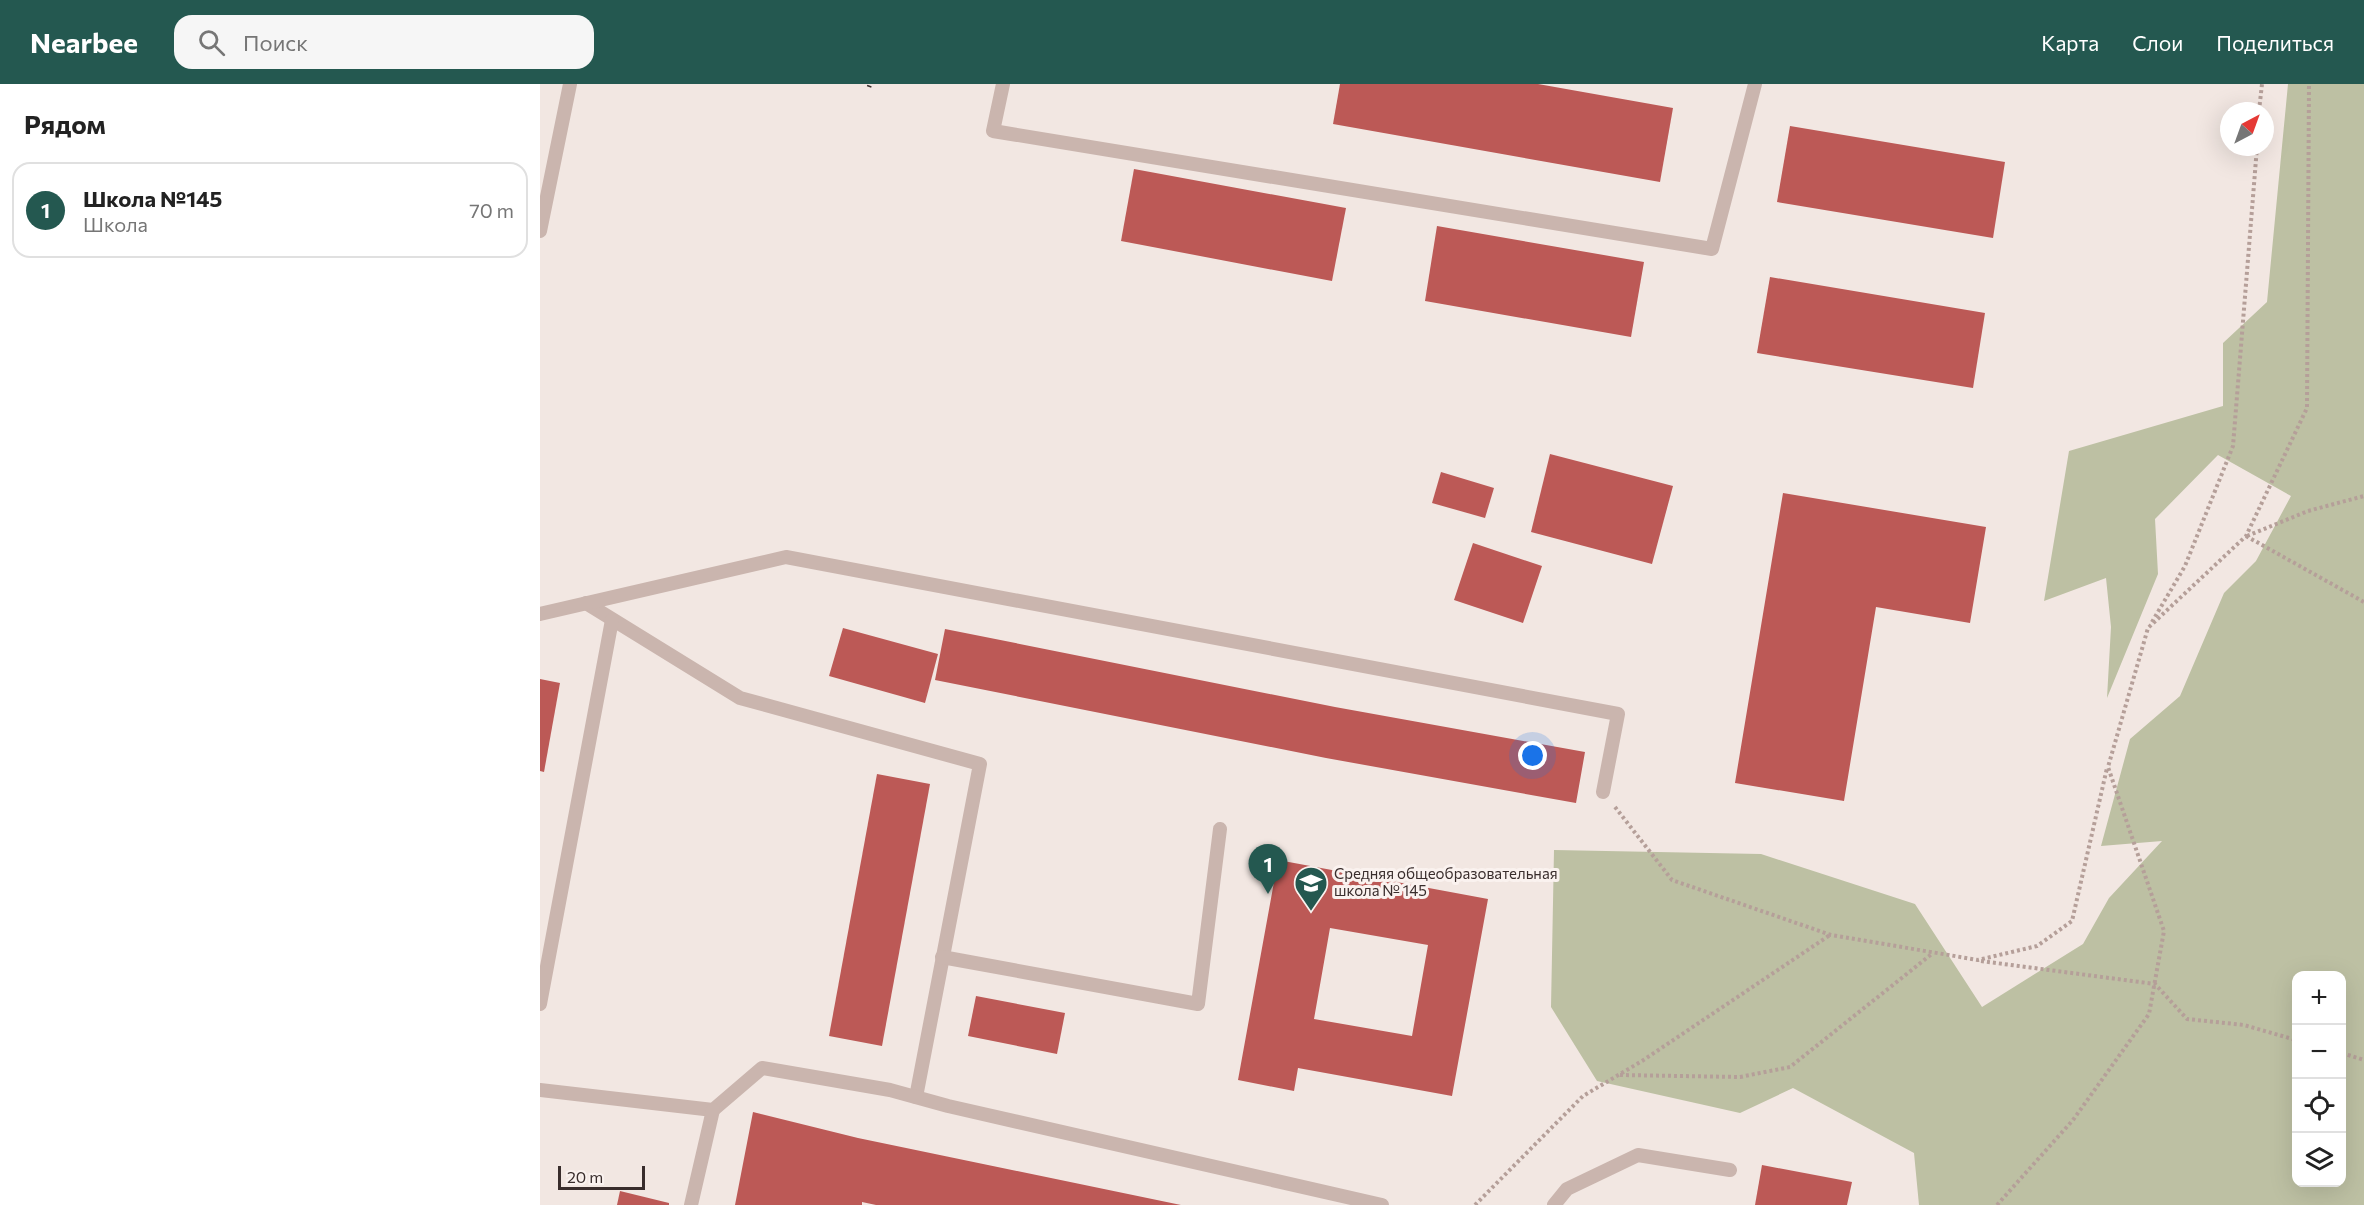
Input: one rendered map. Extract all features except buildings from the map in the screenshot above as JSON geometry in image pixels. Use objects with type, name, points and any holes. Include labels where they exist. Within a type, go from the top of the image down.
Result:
[{"type":"lane","points":[[540,231],[570,84]]},
{"type":"lane","points":[[1003,84],[993,131],[1712,249],[1755,84]]},
{"type":"lane","points":[[540,614],[786,557],[1618,714],[1603,792]]},
{"type":"lane","points":[[586,603],[740,698],[980,764],[916,1097]]},
{"type":"lane","points":[[540,1004],[612,620]]},
{"type":"lane","points":[[942,957],[1198,1004],[1220,829]]},
{"type":"lane","points":[[691,1205],[713,1110],[762,1068],[890,1090],[1382,1205]]},
{"type":"lane","points":[[540,1090],[713,1110]]},
{"type":"lane","points":[[1554,1205],[1567,1189],[1638,1155],[1731,1170]]},
{"type":"path","points":[[2260,102],[2262,84]]},
{"type":"path","points":[[2246,537],[2307,408],[2309,84]]},
{"type":"path","points":[[1978,960],[2037,946],[2072,921],[2108,767],[2148,628],[2185,566],[2234,446],[2256,156]]},
{"type":"path","points":[[2148,628],[2246,537],[2308,511],[2364,496]]},
{"type":"path","points":[[2246,537],[2364,602]]},
{"type":"path","points":[[1997,1205],[2073,1120],[2149,1014],[2164,931],[2108,767]]},
{"type":"path","points":[[1603,792],[1672,880],[1831,935],[1978,960],[2155,984],[2187,1019],[2244,1025],[2292,1039]]},
{"type":"path","points":[[1475,1205],[1584,1096],[1831,935]]},
{"type":"path","points":[[1619,1075],[1740,1077],[1790,1067],[1933,953]]},
{"type":"path","points":[[2346,1054],[2364,1060]]},
{"type":"green space","points":[[2288,84],[2364,84],[2364,1205],[1919,1205],[1914,1153],[1793,1088],[1740,1113],[1597,1081],[1551,1007],[1554,850],[1761,854],[1915,904],[1982,1007],[2083,944],[2109,898],[2162,841],[2101,846],[2130,739],[2180,696],[2224,593],[2256,561],[2291,496],[2218,455],[2155,519],[2158,574],[2107,698],[2111,627],[2106,578],[2044,601],[2069,451],[2223,406],[2223,343],[2267,302]]},
{"type":"place","name":"Школа №145","points":[[1268,894]]},
{"type":"place","name":"Средняя общеобразовательная школа № 145","points":[[1311,912]]}]
